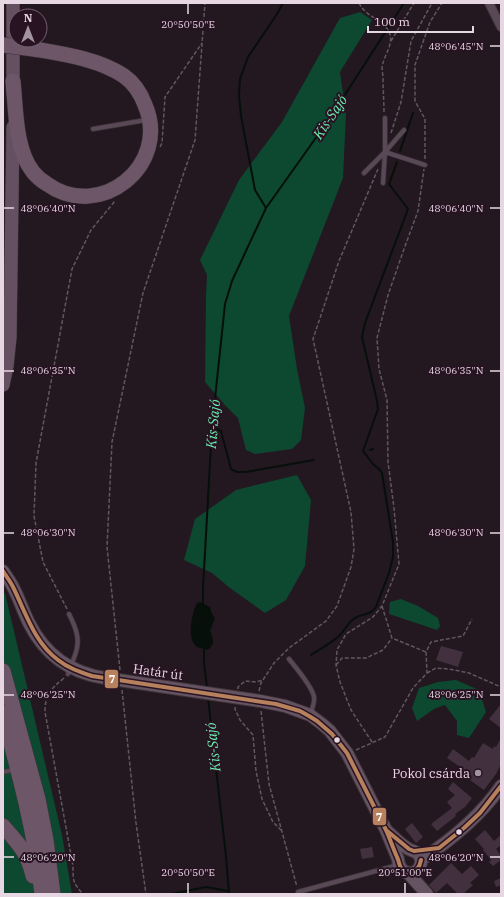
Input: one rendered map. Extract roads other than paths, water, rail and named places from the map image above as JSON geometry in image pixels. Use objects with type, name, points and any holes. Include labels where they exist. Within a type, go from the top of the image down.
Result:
[{"type":"highway","points":[[3,45],[34,48],[70,56],[112,69],[124,77],[140,94],[148,110],[151,132],[146,156],[142,163],[130,179],[112,190],[85,196],[59,192],[39,179],[33,172],[21,149],[13,82]]},
{"type":"highway","points":[[3,671],[38,799],[46,840],[53,894]]},
{"type":"highway","points":[[3,712],[28,807],[42,894]]},
{"type":"highway","points":[[3,826],[14,838],[27,858],[32,870],[38,894]]},
{"type":"main road","points":[[3,385],[7,366],[10,336],[13,3]]},
{"type":"main road","points":[[3,271],[3,283]]},
{"type":"main road","name":"Határ út","points":[[3,571],[13,586],[29,624],[41,643],[69,670],[92,676],[273,705],[309,715],[326,728],[347,753],[386,830],[398,862]]},
{"type":"main road","points":[[414,860],[402,852],[399,856],[398,862],[402,871],[414,860],[439,848],[464,828],[480,813],[501,786]]},
{"type":"main road","points":[[386,830],[414,860],[424,891]]},
{"type":"street","points":[[489,3],[501,27]]},
{"type":"lane","points":[[384,183],[385,118]]},
{"type":"lane","points":[[93,129],[150,120]]},
{"type":"lane","points":[[364,173],[404,130]]},
{"type":"lane","points":[[385,152],[425,165]]},
{"type":"lane","points":[[69,614],[78,634],[76,656],[69,670]]},
{"type":"lane","points":[[289,658],[312,690],[314,696],[314,702],[309,715],[299,706]]},
{"type":"lane","points":[[3,772],[18,769]]},
{"type":"lane","points":[[298,892],[398,862]]},
{"type":"waterway","points":[[266,208],[255,190],[241,116],[239,95],[240,79],[248,57],[283,3]]},
{"type":"waterway","name":"Kis-Sajó","points":[[203,606],[212,427],[225,304],[232,281],[266,208],[330,118],[404,3]]},
{"type":"waterway","points":[[400,151],[413,113]]},
{"type":"waterway","points":[[363,451],[378,409],[362,337],[365,323],[408,209],[389,184],[397,162]]},
{"type":"waterway","points":[[212,427],[221,431],[231,469],[237,472],[246,472],[314,460]]},
{"type":"waterway","points":[[311,655],[337,638],[348,624],[358,616],[374,610],[389,573],[393,557],[393,542],[382,473],[363,451]]},
{"type":"waterway","name":"Kis-Sajó","points":[[204,646],[204,663],[207,688]]},
{"type":"waterway","name":"Kis-Sajó","points":[[208,698],[229,894]]},
{"type":"waterway","points":[[171,894],[206,887],[228,891]]},
{"type":"place","name":"Pokol csárda","points":[[478,773]]}]
